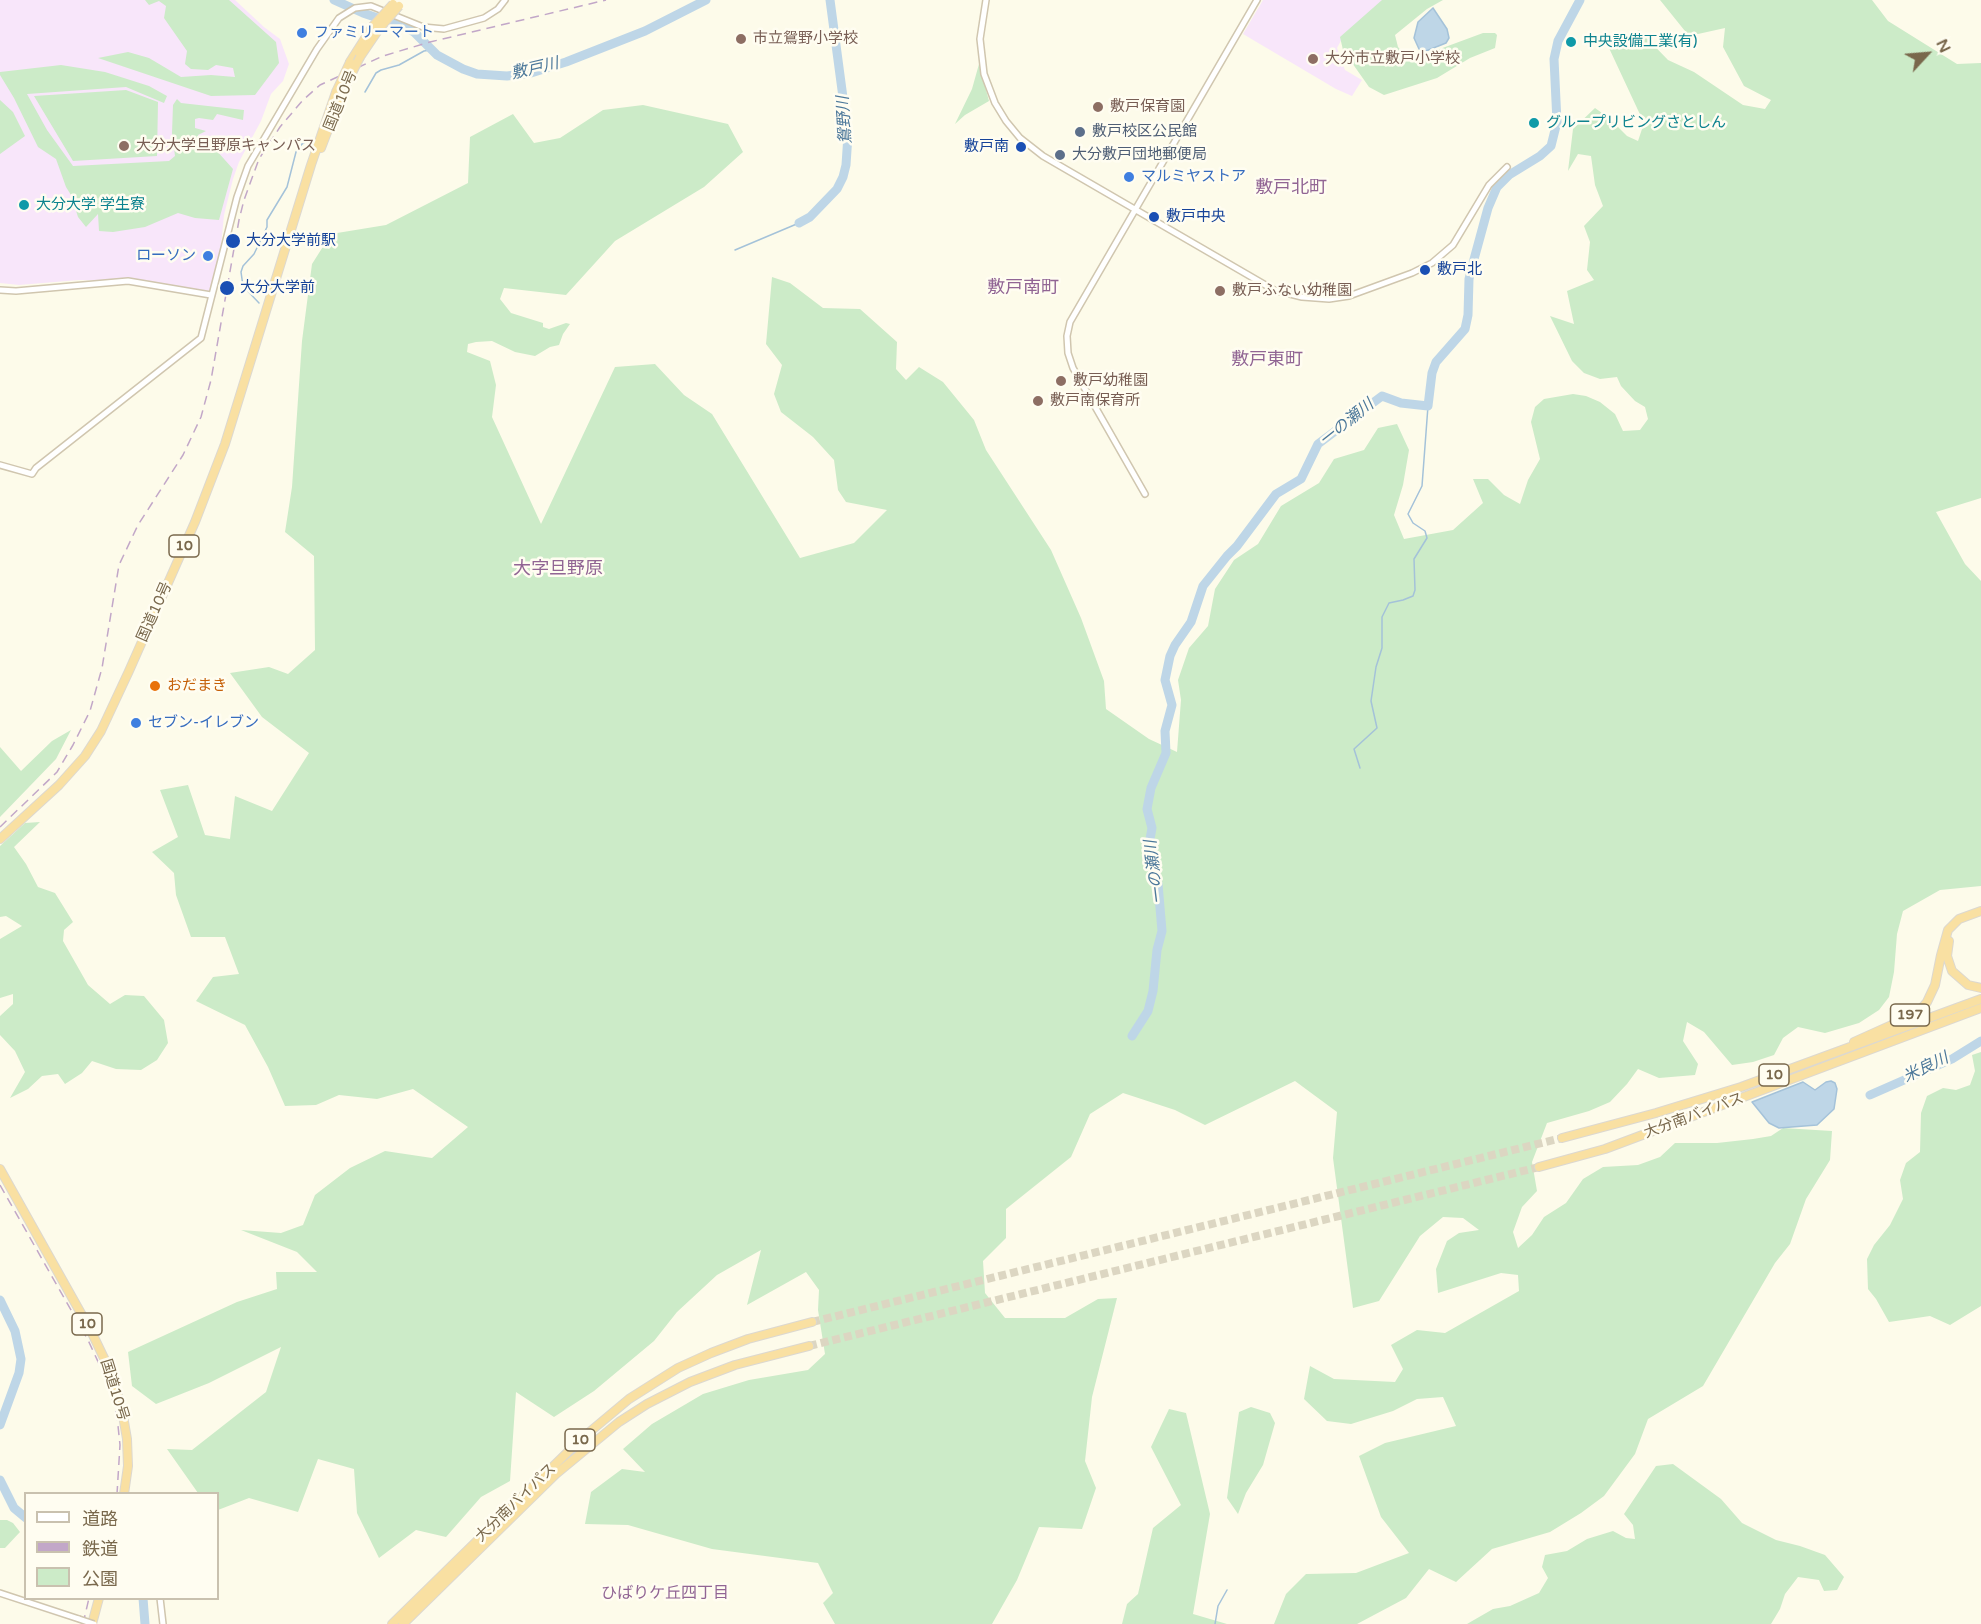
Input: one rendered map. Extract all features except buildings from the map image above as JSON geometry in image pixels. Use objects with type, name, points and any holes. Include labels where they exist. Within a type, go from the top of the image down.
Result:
[{"type":"highway","name":"国道10号","points":[[0,839],[68,776],[85,756],[106,721],[206,493],[232,422],[295,214],[350,62],[397,3],[406,0]]},
{"type":"highway","name":"国道10号","points":[[339,93],[376,27]]},
{"type":"highway","name":"197","points":[[1786,1071],[1921,1009],[1935,985],[1944,939],[1948,930],[1959,919],[1981,911]]},
{"type":"highway","points":[[1981,916],[1967,920],[1953,932],[1948,944],[1947,956],[1952,971],[1960,980],[1968,985],[1981,988]]},
{"type":"highway","name":"大分南バイパス","points":[[1562,1138],[1656,1113],[1786,1071],[1981,999]]},
{"type":"highway","name":"大分南バイパス","points":[[1539,1167],[1605,1149],[1981,1010]]},
{"type":"highway","name":"国道10号","points":[[0,1169],[95,1339],[113,1377],[123,1410],[127,1439],[124,1492]]},
{"type":"highway","name":"大分南バイパス","points":[[392,1624],[580,1440],[629,1399],[678,1368],[711,1353],[748,1339],[812,1322]]},
{"type":"highway","name":"大分南バイパス","points":[[403,1624],[556,1474],[619,1422],[663,1395],[696,1379],[735,1365],[809,1346]]},
{"type":"highway","points":[[93,1624],[99,1600]]},
{"type":"street","points":[[0,465],[32,474],[36,468],[198,341],[204,331],[211,295],[237,197],[251,158],[329,29],[339,18],[359,7],[374,7],[423,27],[444,29],[484,18],[498,9],[506,0]]},
{"type":"street","points":[[986,0],[980,39],[981,62],[991,94],[1006,122],[1020,138],[1043,156],[1274,290],[1302,297],[1329,299],[1365,291],[1412,273],[1443,256],[1456,241],[1490,185],[1507,167]]},
{"type":"street","points":[[1145,494],[1073,368],[1068,353],[1068,330],[1073,314],[1257,0]]},
{"type":"street","points":[[0,290],[16,291],[128,281],[211,295]]},
{"type":"street","points":[[0,1593],[93,1624]]},
{"type":"street","points":[[160,1600],[163,1624]]},
{"type":"shaded area","name":"大分大学旦野原キャンパス","points":[[0,0],[235,0],[280,39],[289,64],[283,81],[271,94],[261,121],[239,162],[233,179],[224,215],[216,297],[164,286],[124,281],[79,280],[19,285],[0,283]]},
{"type":"shaded area","name":"大分市立敷戸小学校","points":[[1263,0],[1391,0],[1344,35],[1337,48],[1345,70],[1362,80],[1352,96],[1336,89],[1243,34]]},
{"type":"green space","points":[[145,0],[229,0],[276,42],[279,63],[255,95],[211,96],[98,58],[128,52],[149,58],[181,77],[211,75],[235,77],[233,68],[216,65],[208,70],[191,69],[185,64],[187,51],[164,18],[166,6],[159,1],[149,5]]},
{"type":"green space","points":[[1382,0],[1443,0],[1427,9],[1395,35],[1398,47],[1407,58],[1429,53],[1483,33],[1497,35],[1495,48],[1470,58],[1437,78],[1384,95],[1369,87],[1343,50],[1340,37]]},
{"type":"green space","points":[[1660,0],[1872,0],[1888,21],[1957,64],[1981,63],[1981,498],[1936,512],[1965,564],[1981,581],[1981,886],[1940,890],[1903,911],[1897,934],[1894,972],[1889,997],[1879,1010],[1859,1023],[1825,1033],[1798,1027],[1783,1038],[1774,1055],[1753,1062],[1732,1065],[1704,1032],[1687,1022],[1683,1041],[1698,1064],[1695,1075],[1659,1078],[1638,1069],[1610,1102],[1589,1111],[1547,1123],[1532,1162],[1537,1191],[1522,1207],[1513,1232],[1518,1248],[1532,1235],[1544,1217],[1566,1203],[1583,1179],[1603,1167],[1638,1165],[1660,1157],[1675,1143],[1717,1143],[1753,1139],[1771,1136],[1783,1128],[1832,1131],[1830,1160],[1806,1199],[1790,1244],[1775,1263],[1703,1386],[1648,1419],[1635,1454],[1604,1496],[1550,1532],[1492,1549],[1456,1582],[1429,1569],[1406,1598],[1357,1624],[1274,1624],[1286,1594],[1306,1574],[1356,1573],[1409,1553],[1381,1517],[1359,1456],[1385,1443],[1456,1426],[1443,1397],[1417,1399],[1393,1411],[1351,1424],[1327,1421],[1304,1399],[1310,1366],[1334,1379],[1395,1382],[1403,1369],[1391,1345],[1417,1330],[1445,1333],[1519,1291],[1518,1275],[1501,1273],[1438,1293],[1436,1269],[1447,1241],[1459,1233],[1479,1230],[1463,1218],[1443,1217],[1420,1236],[1379,1301],[1353,1308],[1333,1158],[1337,1112],[1295,1081],[1205,1125],[1175,1110],[1123,1093],[1090,1114],[1071,1157],[1006,1209],[1006,1238],[983,1261],[985,1293],[1005,1318],[1065,1318],[1098,1299],[1117,1298],[1092,1397],[1085,1461],[1096,1488],[1082,1529],[1039,1527],[1017,1580],[992,1624],[835,1624],[823,1603],[833,1593],[818,1563],[712,1549],[628,1525],[585,1524],[591,1492],[622,1469],[645,1472],[623,1449],[652,1424],[703,1394],[749,1380],[808,1370],[825,1354],[818,1310],[819,1290],[806,1272],[747,1305],[761,1250],[717,1275],[677,1312],[654,1341],[594,1391],[554,1417],[516,1392],[510,1481],[481,1497],[446,1537],[416,1530],[379,1558],[357,1513],[354,1469],[318,1459],[298,1512],[249,1498],[219,1510],[219,1492],[197,1492],[167,1449],[192,1450],[266,1392],[281,1347],[209,1383],[156,1404],[132,1386],[128,1352],[237,1302],[277,1289],[276,1272],[317,1272],[297,1252],[241,1230],[281,1233],[303,1225],[315,1195],[350,1168],[385,1151],[432,1158],[468,1127],[413,1089],[377,1099],[339,1095],[316,1105],[285,1106],[268,1067],[245,1025],[196,1001],[213,977],[239,974],[225,937],[191,937],[176,895],[174,873],[152,852],[178,837],[160,790],[188,785],[205,835],[230,839],[235,796],[272,811],[309,753],[262,717],[230,673],[269,667],[288,674],[315,650],[314,556],[285,532],[292,487],[302,341],[312,264],[331,234],[386,225],[468,183],[470,137],[513,114],[534,143],[560,138],[603,110],[643,105],[728,124],[743,152],[704,187],[615,241],[566,295],[504,288],[500,299],[511,313],[543,323],[543,327],[549,329],[566,323],[570,324],[559,345],[550,347],[535,356],[515,352],[492,341],[468,344],[467,352],[490,361],[496,385],[492,417],[541,524],[615,367],[655,364],[684,395],[712,414],[800,558],[854,543],[887,510],[846,502],[838,490],[834,460],[813,437],[781,412],[774,394],[782,365],[766,344],[772,277],[790,283],[823,308],[860,309],[897,342],[896,369],[906,380],[919,367],[943,382],[974,420],[986,450],[1051,550],[1081,618],[1104,681],[1106,709],[1149,739],[1177,752],[1181,700],[1178,680],[1189,648],[1208,626],[1215,589],[1234,560],[1258,544],[1281,506],[1319,483],[1334,459],[1364,450],[1378,428],[1397,424],[1409,450],[1403,485],[1394,515],[1404,539],[1453,530],[1483,503],[1473,479],[1488,479],[1504,495],[1520,504],[1528,480],[1540,459],[1531,422],[1535,407],[1544,399],[1573,394],[1586,396],[1600,402],[1615,414],[1623,431],[1640,430],[1648,419],[1645,407],[1635,401],[1621,386],[1617,377],[1600,379],[1584,373],[1572,361],[1550,316],[1574,324],[1567,291],[1594,280],[1587,270],[1590,242],[1584,226],[1603,206],[1595,185],[1591,156],[1578,154],[1568,171],[1573,129],[1595,108],[1627,136],[1638,141],[1644,123],[1609,48],[1639,30],[1668,60],[1694,72],[1743,105],[1765,109],[1771,100],[1744,86],[1723,47],[1725,28],[1689,36]]},
{"type":"green space","points":[[979,64],[989,101],[965,115],[955,124],[972,89]]},
{"type":"green space","points":[[61,65],[105,72],[149,86],[167,96],[164,103],[126,87],[27,94],[47,130],[73,166],[169,161],[175,156],[172,133],[173,105],[177,99],[181,103],[244,110],[243,120],[217,114],[213,120],[195,119],[195,128],[206,131],[198,135],[201,150],[216,150],[233,169],[219,220],[195,218],[178,213],[145,227],[113,232],[99,231],[98,214],[86,227],[78,217],[56,159],[38,147],[0,75],[0,72]]},
{"type":"green space","points":[[126,90],[158,102],[157,156],[73,161],[34,96]]},
{"type":"green space","points":[[0,100],[13,112],[25,136],[0,154]]},
{"type":"green space","points":[[71,730],[56,759],[0,817],[0,747],[21,771],[52,741]]},
{"type":"green space","points":[[40,822],[14,847],[38,887],[55,893],[73,922],[64,930],[63,941],[88,985],[110,1004],[125,995],[144,996],[164,1020],[168,1043],[157,1060],[141,1070],[116,1069],[92,1061],[82,1073],[65,1084],[58,1074],[42,1076],[28,1089],[10,1098],[25,1072],[15,1051],[0,1035],[0,1016],[13,1004],[13,994],[0,998],[0,939],[22,926],[6,916],[0,917],[0,846],[25,823]]},
{"type":"green space","points":[[1981,1052],[1981,1306],[1950,1325],[1930,1316],[1889,1322],[1868,1289],[1867,1259],[1874,1245],[1890,1225],[1903,1199],[1900,1180],[1906,1163],[1920,1152],[1921,1113],[1927,1096],[1943,1088],[1956,1090],[1970,1085],[1975,1071],[1972,1055]]},
{"type":"green space","points":[[1251,1407],[1270,1413],[1275,1423],[1263,1465],[1246,1493],[1238,1514],[1227,1498],[1239,1412]]},
{"type":"green space","points":[[1169,1409],[1186,1413],[1210,1514],[1193,1614],[1227,1624],[1122,1624],[1127,1604],[1138,1594],[1153,1528],[1181,1505],[1151,1447]]},
{"type":"green space","points":[[1673,1464],[1721,1499],[1742,1523],[1776,1540],[1825,1555],[1844,1577],[1837,1590],[1824,1591],[1819,1580],[1798,1577],[1785,1594],[1780,1609],[1771,1624],[1467,1624],[1493,1609],[1510,1606],[1539,1593],[1548,1578],[1542,1567],[1545,1555],[1567,1551],[1587,1539],[1613,1531],[1626,1538],[1635,1539],[1633,1525],[1624,1514],[1656,1466]]},
{"type":"green space","points":[[0,1520],[13,1523],[20,1532],[5,1548],[0,1548]]},
{"type":"water","points":[[1433,8],[1447,29],[1449,38],[1446,43],[1426,51],[1419,49],[1414,38],[1418,22]]},
{"type":"water","points":[[1831,1081],[1835,1083],[1837,1089],[1834,1109],[1817,1125],[1779,1128],[1769,1123],[1752,1102],[1803,1082],[1815,1090]]},
{"type":"waterway","name":"敷戸川","points":[[334,0],[407,28],[437,55],[463,69],[477,74],[507,76],[531,73],[566,62],[645,31],[706,0]]},
{"type":"waterway","name":"鴛野川","points":[[799,223],[810,217],[837,189],[846,165],[848,135],[830,0]]},
{"type":"waterway","name":"一の瀬川","points":[[1132,1036],[1148,1011],[1162,931],[1158,884],[1150,839],[1152,828],[1147,809],[1151,788],[1166,753],[1165,731],[1172,705],[1165,680],[1170,656],[1191,622],[1203,586],[1276,494],[1301,479],[1318,444],[1382,396],[1401,403],[1428,406],[1432,373],[1436,362],[1465,329],[1468,315],[1469,279],[1488,208],[1497,187],[1509,175],[1540,156],[1551,146],[1557,122],[1554,59],[1558,41],[1580,0]]},
{"type":"waterway","points":[[365,92],[376,73],[431,50]]},
{"type":"waterway","points":[[259,303],[243,286],[241,272],[243,266],[254,254],[267,227],[267,220],[287,187],[296,152],[307,141]]},
{"type":"waterway","points":[[735,250],[799,223]]},
{"type":"waterway","points":[[1360,768],[1354,749],[1377,728],[1371,701],[1376,667],[1382,648],[1382,617],[1389,603],[1413,596],[1415,590],[1414,559],[1427,538],[1425,531],[1413,523],[1408,514],[1422,486],[1428,406]]},
{"type":"waterway","name":"米良川","points":[[1870,1095],[1952,1059],[1981,1041]]},
{"type":"waterway","points":[[0,1300],[15,1331],[21,1359],[19,1373],[0,1425]]},
{"type":"waterway","points":[[0,1480],[14,1508],[24,1516]]},
{"type":"waterway","points":[[1215,1624],[1218,1606],[1227,1590]]},
{"type":"waterway","points":[[143,1600],[145,1624]]},
{"type":"tunnel","points":[[812,1322],[1562,1138]]},
{"type":"tunnel","points":[[809,1346],[1539,1167]]},
{"type":"railway","points":[[0,827],[57,772],[90,711],[102,668],[119,565],[138,525],[183,455],[201,417],[211,380],[244,200],[259,159],[280,127],[303,100],[320,85],[383,56],[430,42],[606,0]]},
{"type":"railway","points":[[0,1185],[88,1340],[107,1381],[117,1416],[120,1445],[117,1492]]},
{"type":"railway","points":[[83,1624],[89,1600]]},
{"type":"place","name":"ファミリーマート","points":[[302,33]]},
{"type":"place","name":"市立鴛野小学校","points":[[741,39]]},
{"type":"place","name":"中央設備工業(有)","points":[[1571,42]]},
{"type":"place","name":"大分市立敷戸小学校","points":[[1313,59]]},
{"type":"place","name":"敷戸保育園","points":[[1098,107]]},
{"type":"place","name":"グループリビングさとしん","points":[[1534,123]]},
{"type":"place","name":"敷戸校区公民館","points":[[1080,132]]},
{"type":"place","name":"大分大学旦野原キャンパス","points":[[124,146]]},
{"type":"place","name":"敷戸南","points":[[1021,147]]},
{"type":"place","name":"大分敷戸団地郵便局","points":[[1060,155]]},
{"type":"place","name":"マルミヤストア","points":[[1129,177]]},
{"type":"place","name":"大分大学 学生寮","points":[[24,205]]},
{"type":"place","name":"敷戸中央","points":[[1154,217]]},
{"type":"place","name":"大分大学前駅","points":[[233,241]]},
{"type":"place","name":"ローソン","points":[[208,256]]},
{"type":"place","name":"敷戸北","points":[[1425,270]]},
{"type":"place","name":"大分大学前","points":[[227,288]]},
{"type":"place","name":"敷戸ふない幼稚園","points":[[1220,291]]},
{"type":"place","name":"敷戸幼稚園","points":[[1061,381]]},
{"type":"place","name":"敷戸南保育所","points":[[1038,401]]},
{"type":"place","name":"おだまき","points":[[155,686]]},
{"type":"place","name":"セブン-イレブン","points":[[136,723]]},
{"type":"district","name":"敷戸北町","points":[[1291,188]]},
{"type":"district","name":"敷戸南町","points":[[1023,288]]},
{"type":"district","name":"敷戸東町","points":[[1267,360]]},
{"type":"district","name":"大字旦野原","points":[[558,569]]},
{"type":"district","name":"ひばりケ丘四丁目","points":[[665,1594]]}]
